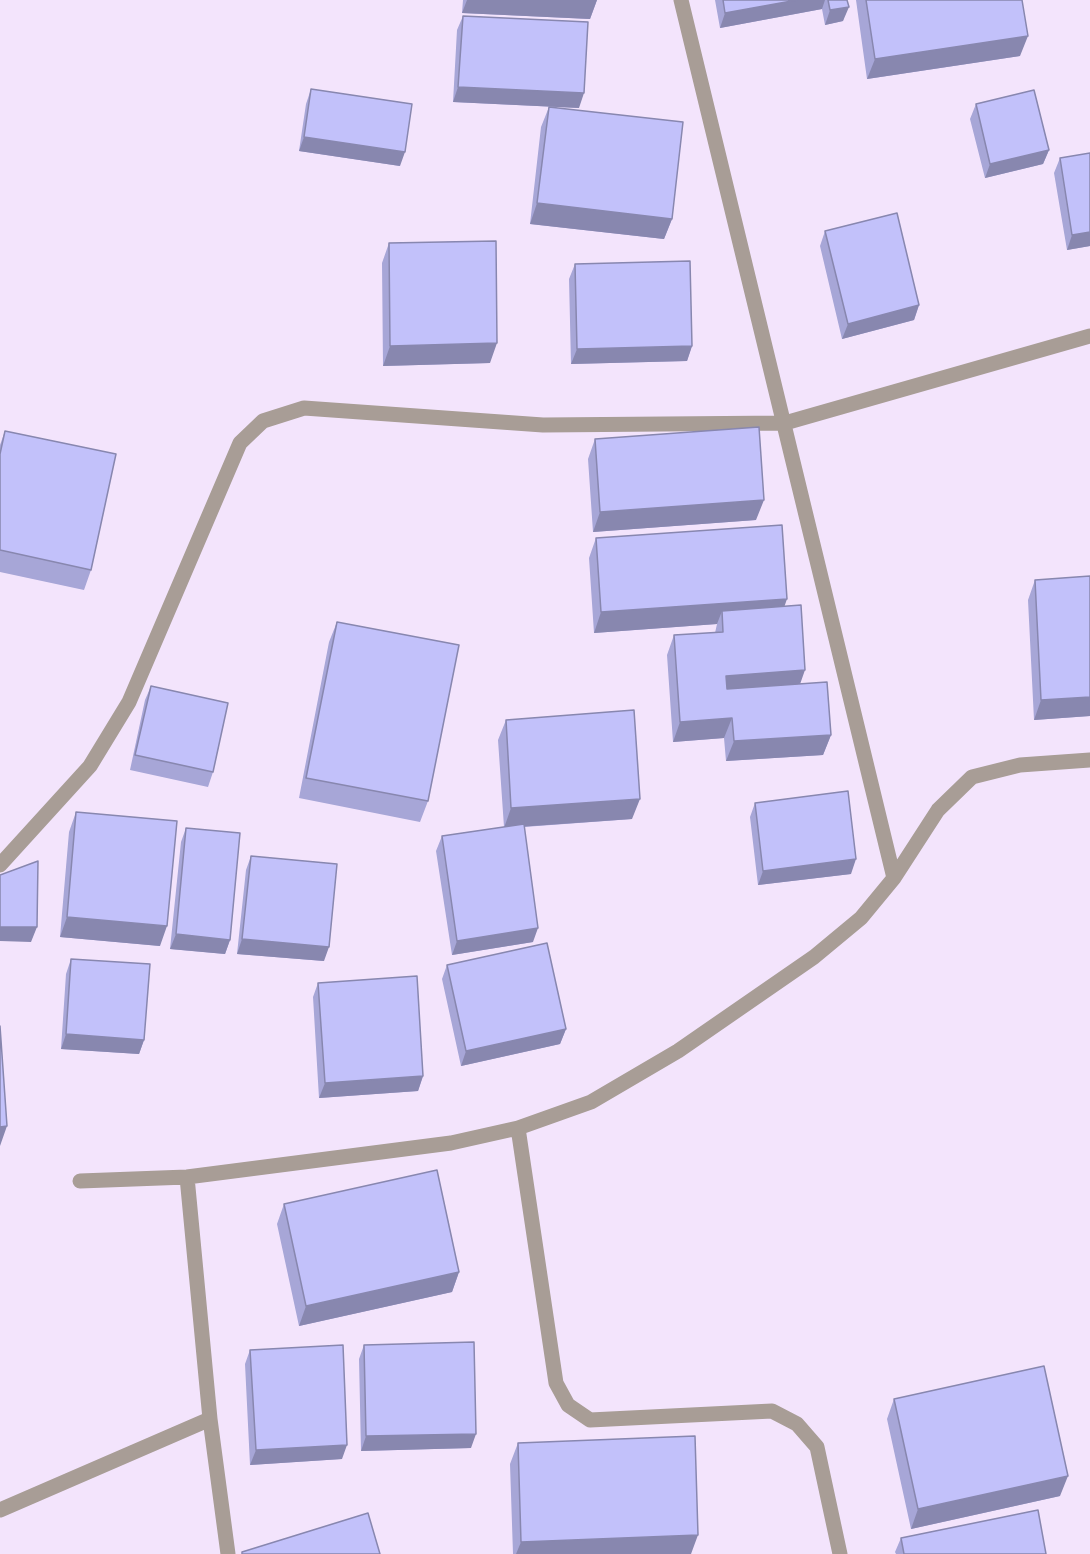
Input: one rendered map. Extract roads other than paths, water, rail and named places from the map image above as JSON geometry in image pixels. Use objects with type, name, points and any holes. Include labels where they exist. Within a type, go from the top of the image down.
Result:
[{"type":"street","points":[[681,0],[894,878]]},
{"type":"street","points":[[0,865],[90,766],[129,702],[240,443],[263,421],[304,408],[543,426],[785,423],[1090,336]]},
{"type":"street","points":[[80,1181],[187,1177],[451,1143],[518,1128],[591,1102],[678,1051],[814,957],[861,918],[894,878],[938,810],[972,777],[1020,765],[1090,760]]},
{"type":"street","points":[[518,1128],[556,1383],[568,1405],[590,1420],[772,1412],[797,1424],[817,1447],[840,1554]]},
{"type":"street","points":[[187,1177],[210,1419],[228,1554]]},
{"type":"street","points":[[0,1510],[210,1419]]}]
